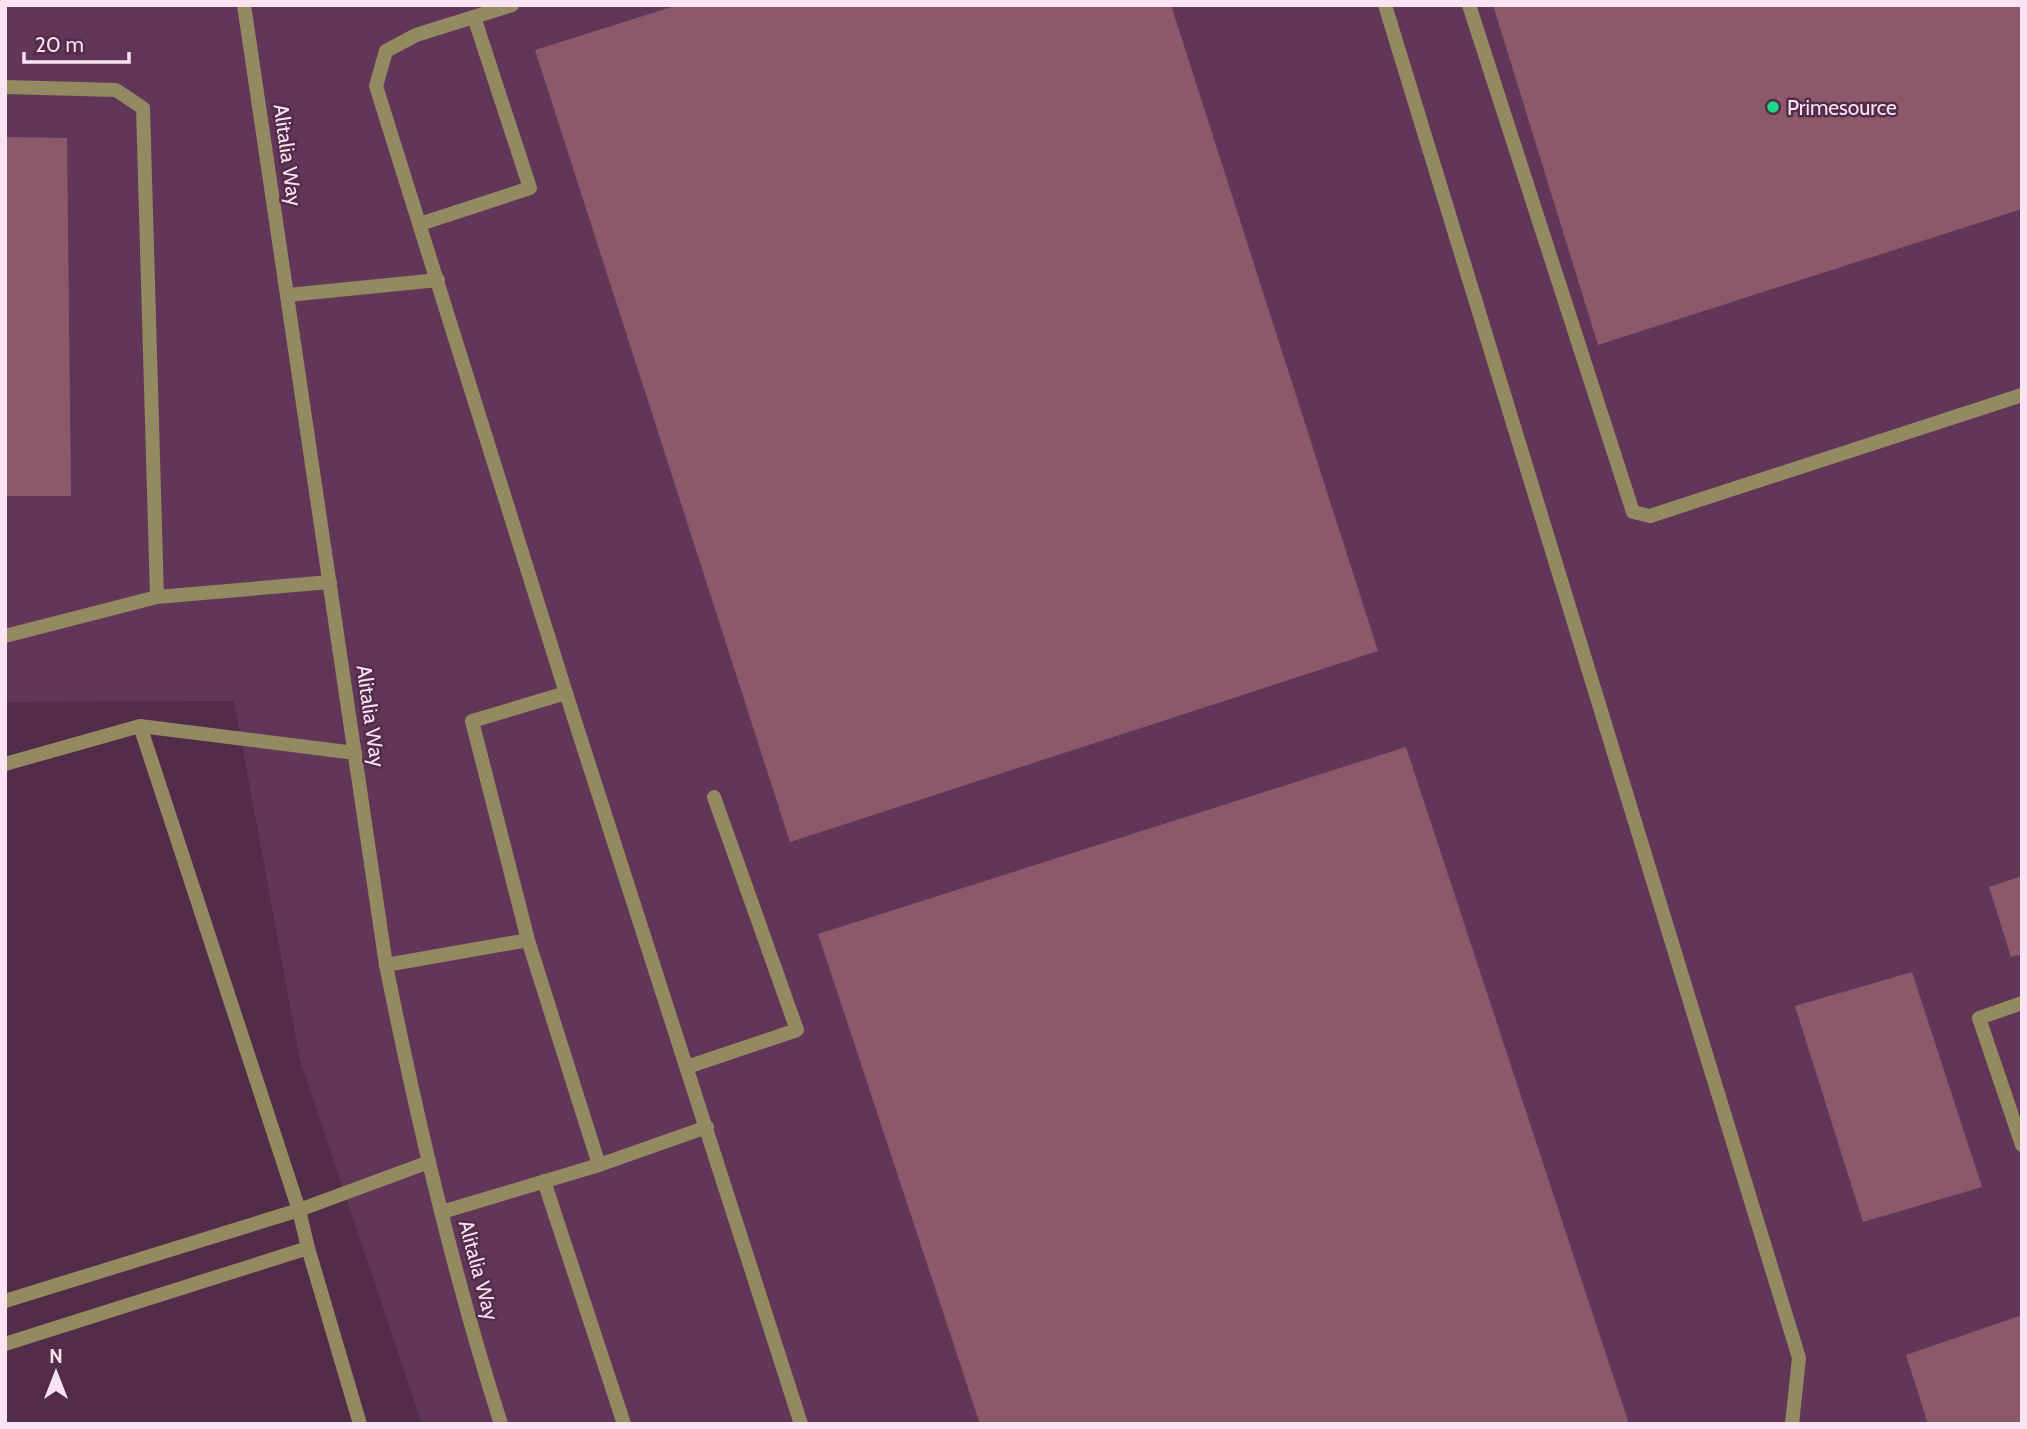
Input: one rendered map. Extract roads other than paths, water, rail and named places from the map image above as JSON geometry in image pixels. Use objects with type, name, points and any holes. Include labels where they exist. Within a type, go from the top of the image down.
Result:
[{"type":"street","name":"Alitalia Way","points":[[244,5],[386,965],[410,1085],[429,1161],[501,1424]]},
{"type":"street","points":[[512,5],[416,34],[386,51],[376,86],[566,693],[800,1424]]},
{"type":"street","points":[[1385,5],[1799,1358],[1792,1424]]},
{"type":"street","points":[[1469,5],[1633,512],[1650,516],[2022,395]]},
{"type":"street","points":[[420,224],[530,188],[474,17]]},
{"type":"street","points":[[5,87],[116,90],[143,108],[157,597]]},
{"type":"street","points":[[288,295],[438,279]]},
{"type":"street","points":[[5,636],[157,597],[330,582]]},
{"type":"street","points":[[566,693],[472,721],[528,940],[598,1165]]},
{"type":"street","points":[[5,764],[140,726],[355,752]]},
{"type":"street","points":[[140,726],[299,1210],[307,1248],[360,1424]]},
{"type":"street","points":[[687,1068],[797,1030],[714,797]]},
{"type":"street","points":[[386,965],[528,940]]},
{"type":"street","points":[[2022,1003],[1979,1018],[2022,1146]]},
{"type":"street","points":[[442,1212],[598,1165],[706,1127]]},
{"type":"street","points":[[5,1301],[299,1210],[429,1161]]},
{"type":"street","points":[[544,1181],[624,1424]]},
{"type":"street","points":[[5,1344],[307,1248]]},
{"type":"place","name":"Primesource","points":[[1773,107]]}]
